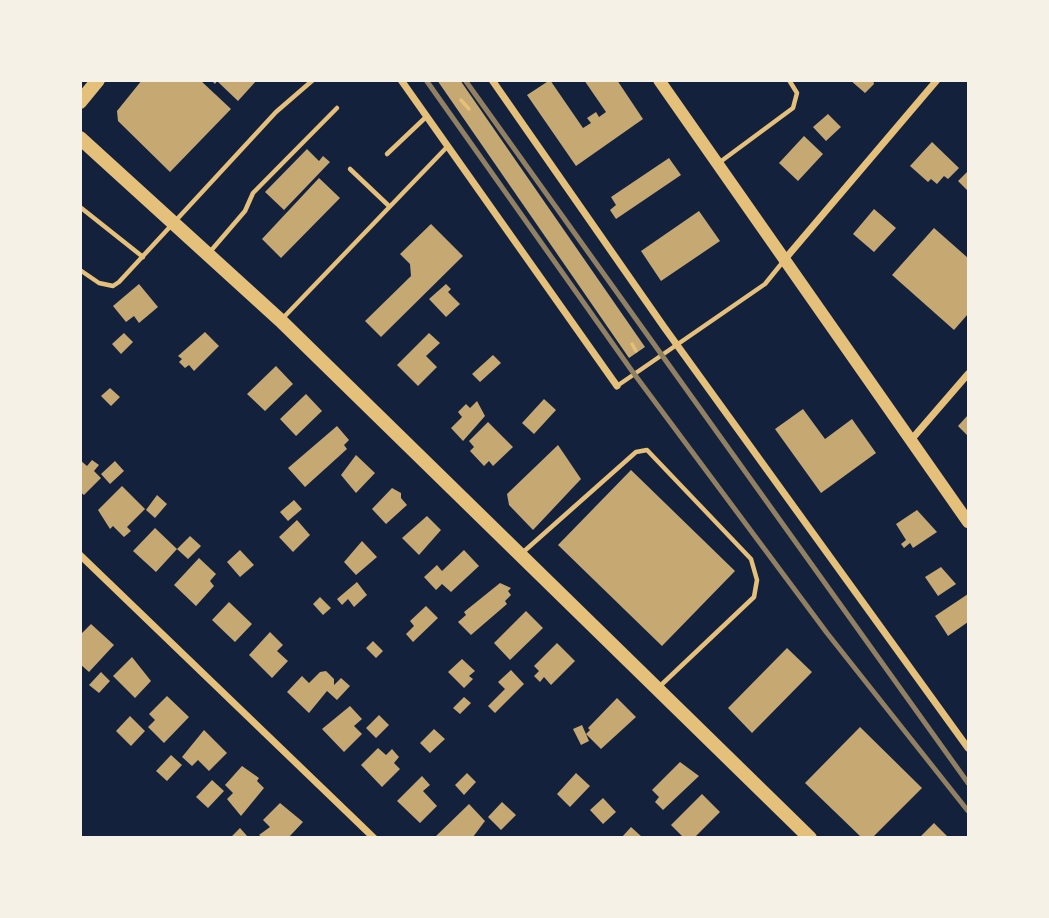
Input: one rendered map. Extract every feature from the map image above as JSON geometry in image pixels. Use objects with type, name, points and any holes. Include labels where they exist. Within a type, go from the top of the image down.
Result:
[{"type":"main road","points":[[80,102],[98,80]]},
{"type":"main road","points":[[80,138],[280,320],[810,838]]},
{"type":"street","points":[[401,80],[617,386]]},
{"type":"street","points":[[492,80],[676,343],[968,748]]},
{"type":"street","points":[[659,80],[968,522]]},
{"type":"street","points":[[785,259],[937,80]]},
{"type":"street","points":[[911,440],[968,374]]},
{"type":"street","points":[[80,555],[374,838]]},
{"type":"lane","points":[[80,270],[99,283],[113,286],[176,223],[276,112],[313,80]]},
{"type":"lane","points":[[497,88],[503,80]]},
{"type":"lane","points":[[718,164],[793,108],[797,93],[789,80]]},
{"type":"lane","points":[[209,254],[245,211],[253,193],[337,108]]},
{"type":"lane","points":[[387,154],[426,117]]},
{"type":"lane","points":[[280,320],[447,147]]},
{"type":"lane","points":[[350,169],[389,206]]},
{"type":"lane","points":[[80,207],[143,257]]},
{"type":"lane","points":[[617,386],[765,284],[785,259]]},
{"type":"lane","points":[[521,555],[636,452],[647,450],[751,559],[757,580],[754,597],[658,688]]},
{"type":"path","points":[[461,100],[468,109]]},
{"type":"path","points":[[632,344],[636,351]]},
{"type":"building","points":[[142,80],[200,80],[231,109],[170,172],[118,121],[117,111]]},
{"type":"building","points":[[211,80],[257,80],[238,101],[217,81],[215,84]]},
{"type":"building","points":[[437,80],[460,80],[645,347],[629,358]]},
{"type":"building","points":[[550,80],[583,128],[591,123],[587,118],[596,112],[599,117],[606,112],[584,80],[617,80],[643,119],[576,166],[527,95]]},
{"type":"building","points":[[850,80],[873,80],[874,84],[865,93]]},
{"type":"building","points":[[828,114],[841,127],[826,141],[813,127]]},
{"type":"building","points":[[804,136],[823,154],[798,181],[779,163]]},
{"type":"building","points":[[932,142],[959,168],[948,179],[944,176],[937,184],[931,179],[928,182],[910,166]]},
{"type":"building","points":[[307,149],[319,161],[323,156],[330,162],[284,210],[265,192]]},
{"type":"building","points":[[669,158],[681,175],[616,219],[610,210],[616,205],[611,197]]},
{"type":"building","points":[[968,171],[968,191],[958,181]]},
{"type":"building","points":[[319,178],[340,198],[281,258],[262,239]]},
{"type":"building","points":[[874,209],[896,228],[874,252],[853,234]]},
{"type":"building","points":[[699,211],[720,241],[661,281],[641,251]]},
{"type":"building","points":[[431,224],[463,256],[381,337],[365,321],[411,276],[410,264],[400,254]]},
{"type":"building","points":[[934,228],[968,258],[968,314],[954,330],[892,275]]},
{"type":"building","points":[[139,284],[158,307],[139,323],[134,316],[126,322],[113,306]]},
{"type":"building","points":[[446,284],[451,289],[448,292],[460,304],[446,317],[429,299]]},
{"type":"building","points":[[205,332],[219,346],[194,371],[189,365],[185,368],[179,362],[182,359],[178,356]]},
{"type":"building","points":[[124,333],[133,342],[121,354],[112,344]]},
{"type":"building","points":[[429,333],[440,343],[426,356],[437,367],[418,386],[397,365]]},
{"type":"building","points":[[493,355],[501,363],[480,382],[472,374]]},
{"type":"building","points":[[276,366],[293,384],[265,411],[247,394]]},
{"type":"building","points":[[110,388],[120,397],[111,406],[101,396]]},
{"type":"building","points":[[306,394],[322,411],[296,436],[280,419]]},
{"type":"building","points":[[544,399],[556,410],[534,434],[522,423]]},
{"type":"building","points":[[477,401],[485,416],[463,441],[451,428],[462,417],[458,412],[466,404],[470,408]]},
{"type":"building","points":[[803,409],[825,439],[852,419],[876,453],[821,493],[775,429]]},
{"type":"building","points":[[968,415],[968,436],[958,426]]},
{"type":"building","points":[[488,422],[513,447],[493,466],[489,461],[484,466],[470,451],[474,447],[469,441]]},
{"type":"building","points":[[337,426],[349,440],[344,445],[347,449],[305,487],[288,468]]},
{"type":"building","points":[[558,445],[581,479],[533,530],[509,505],[507,494]]},
{"type":"building","points":[[356,455],[375,473],[356,493],[341,475]]},
{"type":"building","points":[[80,460],[87,466],[92,460],[99,465],[94,471],[101,478],[84,495],[80,492]]},
{"type":"building","points":[[115,461],[124,471],[110,484],[101,474]]},
{"type":"building","points":[[631,470],[735,571],[662,646],[558,545]]},
{"type":"building","points":[[122,486],[145,509],[127,527],[131,531],[124,537],[113,526],[110,529],[98,510]]},
{"type":"building","points":[[392,488],[401,493],[401,498],[407,505],[386,524],[372,509]]},
{"type":"building","points":[[157,495],[167,504],[155,518],[146,510]]},
{"type":"building","points":[[294,500],[302,509],[288,521],[280,512]]},
{"type":"building","points":[[917,510],[937,532],[913,548],[910,543],[904,548],[901,544],[906,540],[896,524]]},
{"type":"building","points":[[427,516],[441,530],[419,555],[402,538]]},
{"type":"building","points":[[297,520],[310,535],[293,552],[279,537]]},
{"type":"building","points":[[155,528],[177,549],[156,572],[133,551]]},
{"type":"building","points":[[190,536],[201,546],[188,559],[177,549]]},
{"type":"building","points":[[362,541],[377,557],[356,575],[344,562]]},
{"type":"building","points":[[240,550],[254,565],[240,577],[227,562]]},
{"type":"building","points":[[464,550],[479,566],[451,592],[442,584],[436,590],[424,577],[437,565],[442,571]]},
{"type":"building","points":[[199,558],[216,574],[210,581],[214,586],[196,606],[174,585]]},
{"type":"building","points":[[941,567],[956,584],[938,596],[925,577]]},
{"type":"building","points":[[357,582],[367,595],[354,607],[348,599],[342,605],[337,599]]},
{"type":"building","points":[[500,583],[511,588],[508,591],[511,595],[505,601],[507,604],[471,635],[458,622],[466,615],[464,612]]},
{"type":"building","points":[[968,594],[968,622],[948,636],[935,616]]},
{"type":"building","points":[[320,597],[331,608],[323,615],[313,604]]},
{"type":"building","points":[[229,602],[252,624],[235,642],[212,620]]},
{"type":"building","points":[[426,606],[438,618],[413,642],[406,634],[414,626],[410,621]]},
{"type":"building","points":[[526,611],[543,628],[510,660],[494,643]]},
{"type":"building","points":[[91,624],[114,645],[89,672],[80,664],[80,635]]},
{"type":"building","points":[[270,632],[283,645],[277,651],[288,661],[272,678],[249,655]]},
{"type":"building","points":[[373,641],[383,651],[376,658],[366,648]]},
{"type":"building","points":[[557,643],[575,661],[551,685],[544,677],[540,682],[534,676],[539,671],[534,666]]},
{"type":"building","points":[[787,648],[812,672],[752,733],[728,708]]},
{"type":"building","points":[[132,657],[151,681],[135,698],[113,676]]},
{"type":"building","points":[[462,659],[475,671],[469,676],[473,679],[464,688],[448,672]]},
{"type":"building","points":[[511,670],[524,684],[495,713],[488,706],[505,689],[498,682]]},
{"type":"building","points":[[326,671],[334,679],[334,685],[341,678],[350,686],[337,700],[327,691],[309,713],[287,692],[302,676],[309,683],[320,672]]},
{"type":"building","points":[[101,672],[110,681],[99,693],[89,685]]},
{"type":"building","points":[[167,696],[189,717],[164,743],[148,727],[155,720],[149,714]]},
{"type":"building","points":[[464,697],[471,703],[460,714],[453,708]]},
{"type":"building","points":[[617,698],[636,717],[601,749],[586,734],[590,730],[588,728]]},
{"type":"building","points":[[350,706],[362,719],[354,726],[362,734],[344,752],[322,729]]},
{"type":"building","points":[[379,715],[389,725],[376,738],[366,728]]},
{"type":"building","points":[[130,716],[145,731],[131,746],[116,731]]},
{"type":"building","points":[[582,725],[589,741],[581,745],[573,729]]},
{"type":"building","points":[[860,727],[922,788],[873,837],[861,837],[805,783]]},
{"type":"building","points":[[434,729],[445,739],[430,753],[420,743]]},
{"type":"building","points":[[204,730],[227,753],[209,771],[198,760],[192,766],[182,757]]},
{"type":"building","points":[[378,748],[386,755],[392,749],[399,757],[394,763],[400,769],[382,787],[361,765]]},
{"type":"building","points":[[171,755],[182,765],[167,781],[156,771]]},
{"type":"building","points":[[680,762],[699,776],[663,810],[655,802],[659,797],[652,790]]},
{"type":"building","points":[[242,766],[259,778],[257,781],[264,788],[241,816],[227,799],[233,793],[225,785]]},
{"type":"building","points":[[467,773],[476,782],[464,795],[455,785]]},
{"type":"building","points":[[576,773],[590,786],[570,807],[557,794]]},
{"type":"building","points":[[422,776],[430,785],[423,791],[437,806],[420,823],[397,801]]},
{"type":"building","points":[[212,780],[224,791],[208,808],[196,797]]},
{"type":"building","points":[[702,794],[720,812],[695,837],[683,837],[671,825]]},
{"type":"building","points":[[603,798],[616,812],[603,824],[590,810]]},
{"type":"building","points":[[502,802],[516,815],[501,830],[488,817]]},
{"type":"building","points":[[280,803],[303,822],[289,837],[262,837],[259,835],[270,827],[263,820]]},
{"type":"building","points":[[469,804],[485,821],[473,837],[435,837]]},
{"type":"building","points":[[934,823],[948,837],[920,837]]},
{"type":"building","points":[[631,827],[642,837],[622,837]]},
{"type":"building","points":[[240,828],[248,837],[231,837]]},
{"type":"railway","points":[[426,80],[632,371],[827,633],[968,811]]},
{"type":"railway","points":[[465,80],[968,783]]}]
